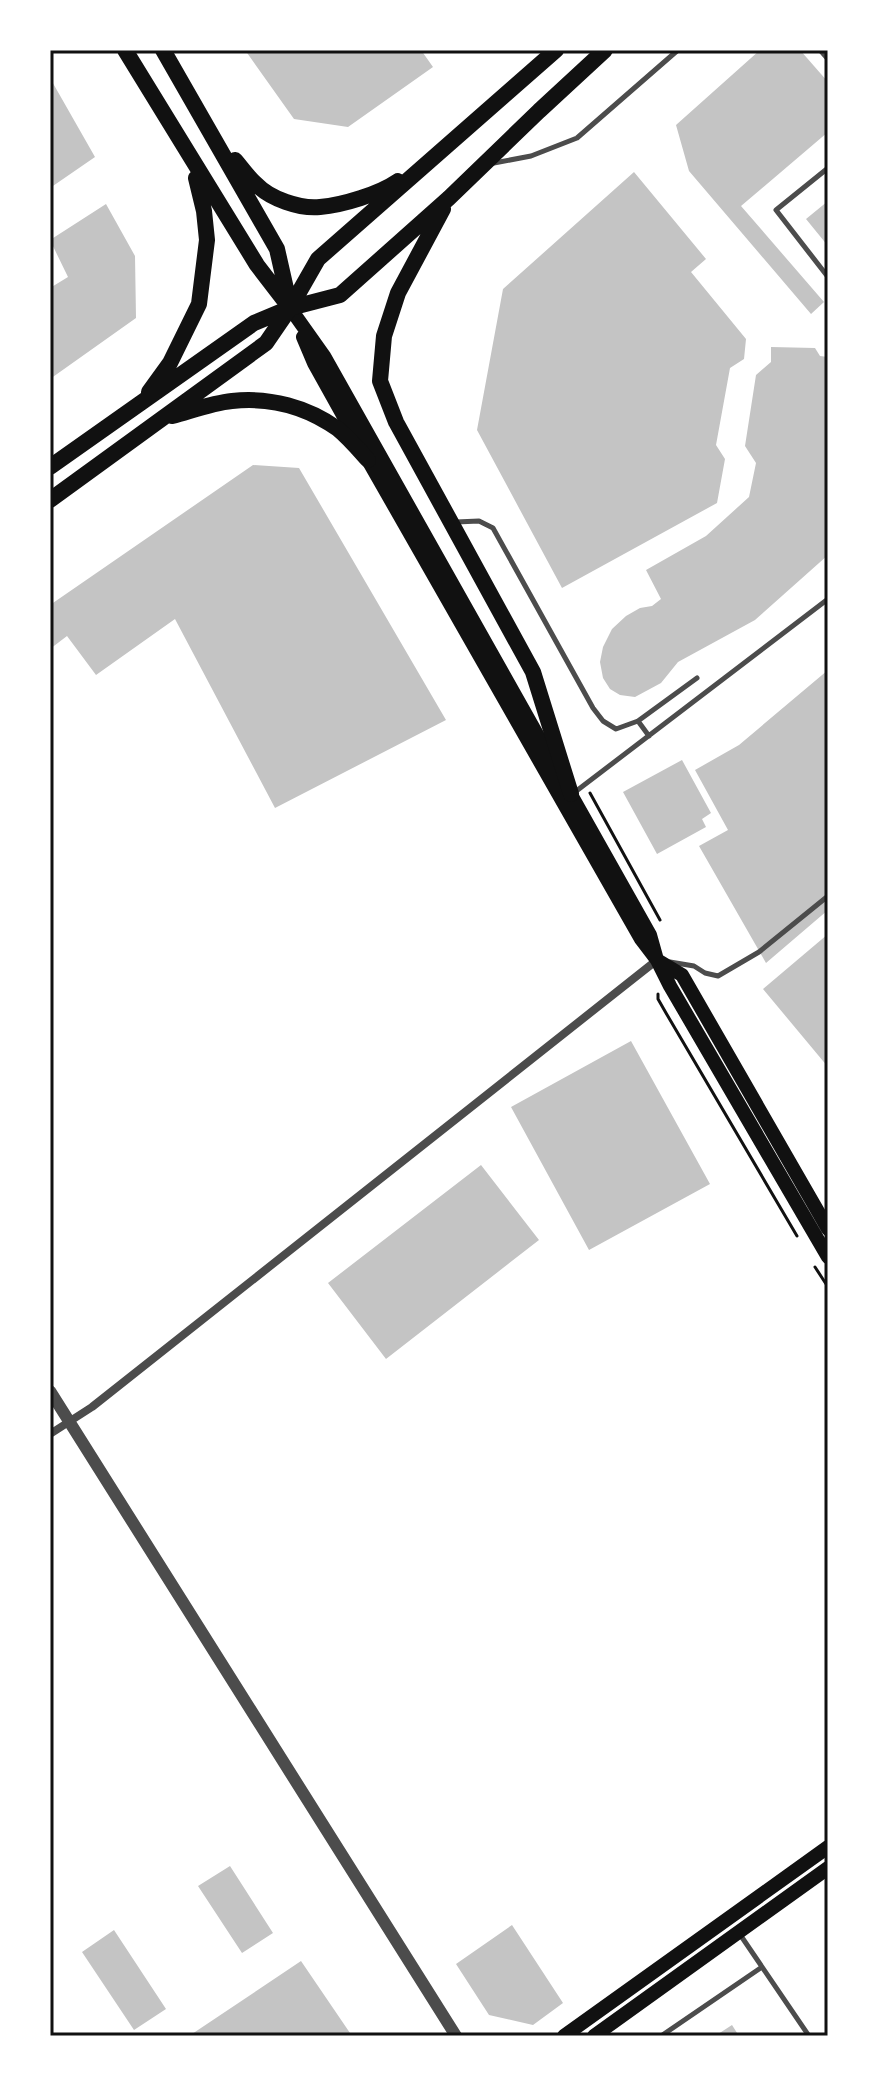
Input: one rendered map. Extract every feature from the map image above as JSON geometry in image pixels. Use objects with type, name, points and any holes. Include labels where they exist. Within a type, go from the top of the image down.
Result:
[{"type":"main road","points":[[125,50],[257,265],[324,356],[650,935],[657,960],[682,975],[828,1229]]},
{"type":"main road","points":[[163,50],[277,249],[290,308],[314,363],[641,939],[657,960],[828,1257]]},
{"type":"main road","points":[[50,500],[266,343],[318,259],[556,50]]},
{"type":"main road","points":[[50,467],[254,323],[290,308],[340,295],[485,165],[605,50]]},
{"type":"main road","points":[[214,138],[257,186],[277,198],[320,207],[357,199],[393,184],[445,147]]},
{"type":"main road","points":[[141,403],[170,363],[199,304],[207,240],[204,211],[192,161]]},
{"type":"main road","points":[[449,198],[398,293],[384,336],[380,381],[396,422],[533,672],[571,794]]},
{"type":"main road","points":[[158,420],[229,401],[253,400],[293,405],[340,431],[368,460]]},
{"type":"main road","points":[[564,2036],[828,1847]]},
{"type":"main road","points":[[594,2036],[828,1868]]},
{"type":"street","points":[[50,1434],[92,1407],[657,960]]},
{"type":"street","points":[[50,1391],[456,2036]]},
{"type":"lane","points":[[485,165],[531,156],[577,138],[678,50]]},
{"type":"lane","points":[[820,50],[828,59]]},
{"type":"lane","points":[[828,168],[776,210],[828,277]]},
{"type":"lane","points":[[451,522],[479,521],[493,528],[603,721],[616,729],[638,721],[697,678]]},
{"type":"lane","points":[[571,794],[828,599]]},
{"type":"lane","points":[[638,721],[649,736]]},
{"type":"lane","points":[[657,960],[694,966],[718,976],[759,952],[828,896]]},
{"type":"lane","points":[[739,1932],[809,2036]]},
{"type":"lane","points":[[661,2036],[762,1967]]},
{"type":"building","points":[[245,50],[421,50],[433,67],[348,127],[294,119]]},
{"type":"building","points":[[760,50],[800,50],[828,82],[828,132],[741,206],[824,302],[811,314],[689,171],[676,125]]},
{"type":"building","points":[[50,78],[95,157],[50,188]]},
{"type":"building","points":[[634,172],[706,259],[691,272],[746,339],[744,359],[730,368],[716,445],[725,459],[717,503],[562,588],[477,430],[503,289]]},
{"type":"building","points":[[828,201],[828,246],[806,219]]},
{"type":"building","points":[[106,204],[135,256],[136,318],[50,379],[50,288],[68,277],[50,240]]},
{"type":"building","points":[[771,347],[815,348],[820,356],[828,357],[828,555],[755,620],[678,662],[661,683],[635,697],[620,695],[610,689],[603,678],[600,662],[603,647],[612,629],[626,616],[661,599],[646,570],[706,536],[749,497],[756,463],[745,446],[756,375],[771,362]]},
{"type":"building","points":[[253,465],[299,468],[446,720],[275,808],[175,619],[96,675],[67,636],[50,649],[50,605]]},
{"type":"building","points":[[828,670],[828,910],[766,963],[699,846],[728,830],[695,770],[739,745]]},
{"type":"building","points":[[682,760],[711,813],[702,819],[706,827],[657,854],[623,792]]},
{"type":"building","points":[[828,934],[828,1067],[763,989]]},
{"type":"building","points":[[631,1041],[710,1184],[589,1250],[511,1107]]},
{"type":"building","points":[[481,1165],[539,1240],[386,1359],[328,1283]]},
{"type":"building","points":[[230,1866],[273,1933],[242,1953],[198,1886]]},
{"type":"building","points":[[512,1925],[563,2003],[533,2025],[489,2015],[456,1964]]},
{"type":"building","points":[[114,1930],[166,2009],[134,2030],[82,1952]]},
{"type":"building","points":[[301,1961],[350,2036],[189,2036]]},
{"type":"building","points":[[732,2025],[739,2036],[715,2036]]}]
